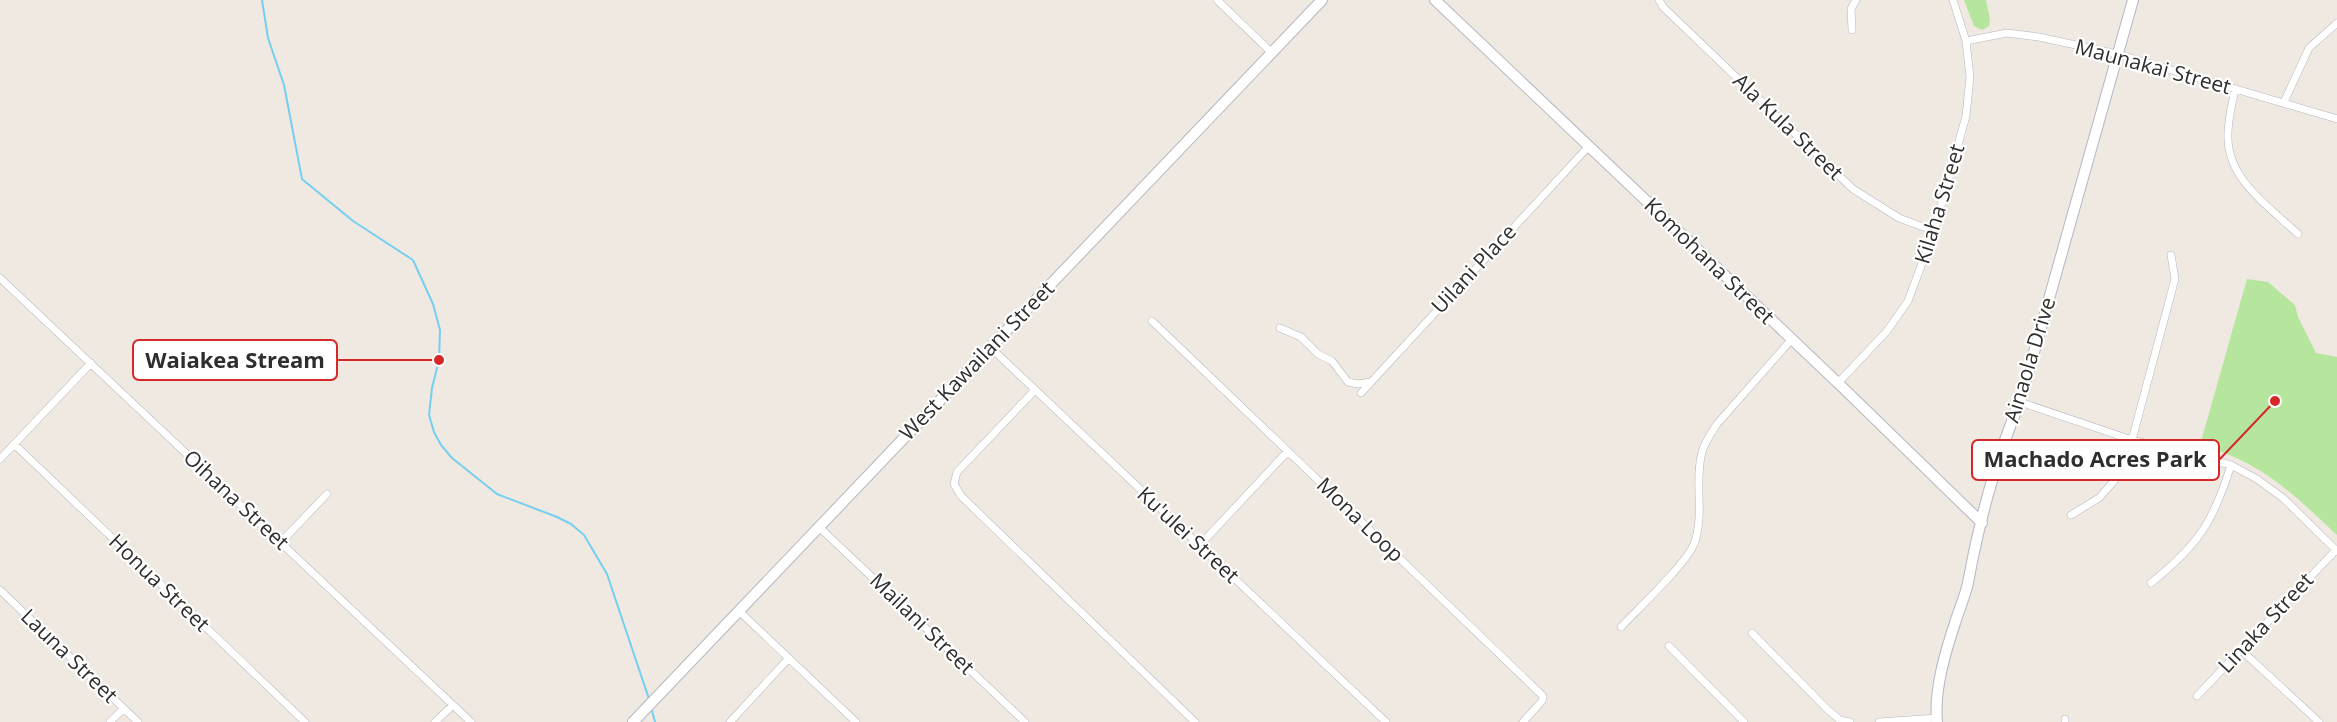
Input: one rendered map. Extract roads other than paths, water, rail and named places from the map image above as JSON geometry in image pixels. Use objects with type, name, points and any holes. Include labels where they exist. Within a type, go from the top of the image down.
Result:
[{"type":"street","points":[[1217,0],[1271,52]]},
{"type":"street","name":"West Kawailani Street","points":[[636,718],[1322,0]]},
{"type":"street","name":"Komohana Street","points":[[1435,0],[1982,523]]},
{"type":"street","name":"Ala Kula Street","points":[[1659,0],[1853,189],[1899,218],[1934,231]]},
{"type":"street","points":[[1852,30],[1851,9],[1856,0]]},
{"type":"street","name":"Kilaha Street","points":[[1838,383],[1887,331],[1908,301],[1934,231],[1966,116],[1970,77],[1966,41],[1953,0]]},
{"type":"street","name":"Ainaola Drive","points":[[1937,720],[1936,708],[1944,661],[1968,584],[1982,523],[2009,428],[2020,402],[2133,0]]},
{"type":"street","points":[[2284,102],[2309,48],[2337,23]]},
{"type":"street","name":"Maunakai Street","points":[[1966,41],[2007,33],[2039,37],[2081,48],[2117,54],[2337,119]]},
{"type":"street","points":[[2235,88],[2228,125],[2228,141],[2236,171],[2245,184],[2298,234]]},
{"type":"street","name":"Uilani Place","points":[[1361,393],[1588,147]]},
{"type":"street","points":[[2071,515],[2092,502],[2111,486],[2121,473],[2175,279],[2171,255]]},
{"type":"street","name":"Oihana Street","points":[[0,278],[471,722]]},
{"type":"street","name":"Mona Loop","points":[[1152,321],[1543,696],[1542,701],[1523,722]]},
{"type":"street","points":[[1280,328],[1300,337],[1318,354],[1332,361],[1348,382],[1358,384],[1371,381]]},
{"type":"street","points":[[1621,627],[1678,566],[1694,545],[1698,524],[1700,463],[1702,450],[1709,436],[1791,340]]},
{"type":"street","name":"Ku'ulei Street","points":[[990,347],[1386,722]]},
{"type":"street","points":[[0,459],[91,363]]},
{"type":"street","points":[[1035,390],[957,472],[954,484],[961,496],[1195,722]]},
{"type":"street","points":[[2020,402],[2132,440],[2231,465],[2257,478],[2283,498],[2336,550]]},
{"type":"street","name":"Honua Street","points":[[14,444],[305,722]]},
{"type":"street","points":[[1199,546],[1288,451]]},
{"type":"street","points":[[2151,583],[2176,563],[2198,539],[2216,510],[2231,465]]},
{"type":"street","points":[[280,542],[327,494]]},
{"type":"street","name":"Mailani Street","points":[[819,527],[1025,722]]},
{"type":"street","name":"Linaka Street","points":[[2197,696],[2336,550]]},
{"type":"street","name":"Launa Street","points":[[0,590],[138,722]]},
{"type":"street","points":[[739,611],[855,722]]},
{"type":"street","points":[[1752,633],[1828,710],[1840,720],[1849,722]]},
{"type":"street","points":[[1669,646],[1744,722]]},
{"type":"street","points":[[2241,650],[2319,722]]},
{"type":"street","points":[[730,722],[789,658]]},
{"type":"street","points":[[435,722],[453,705]]},
{"type":"street","points":[[110,722],[123,709]]},
{"type":"street","points":[[1879,722],[1937,720]]},
{"type":"street","points":[[1842,722],[1849,722]]},
{"type":"waterway","points":[[262,0],[268,38],[284,85],[302,179],[353,221],[413,260],[433,304],[440,330],[439,360],[432,388],[429,415],[441,445],[452,458],[497,494],[557,517],[571,524],[584,535],[607,574],[649,699]]},
{"type":"waterway","points":[[651,707],[655,722]]},
{"type":"place","name":"Waiakea Stream","points":[[439,360]]},
{"type":"place","name":"Machado Acres Park","points":[[2275,401]]}]
